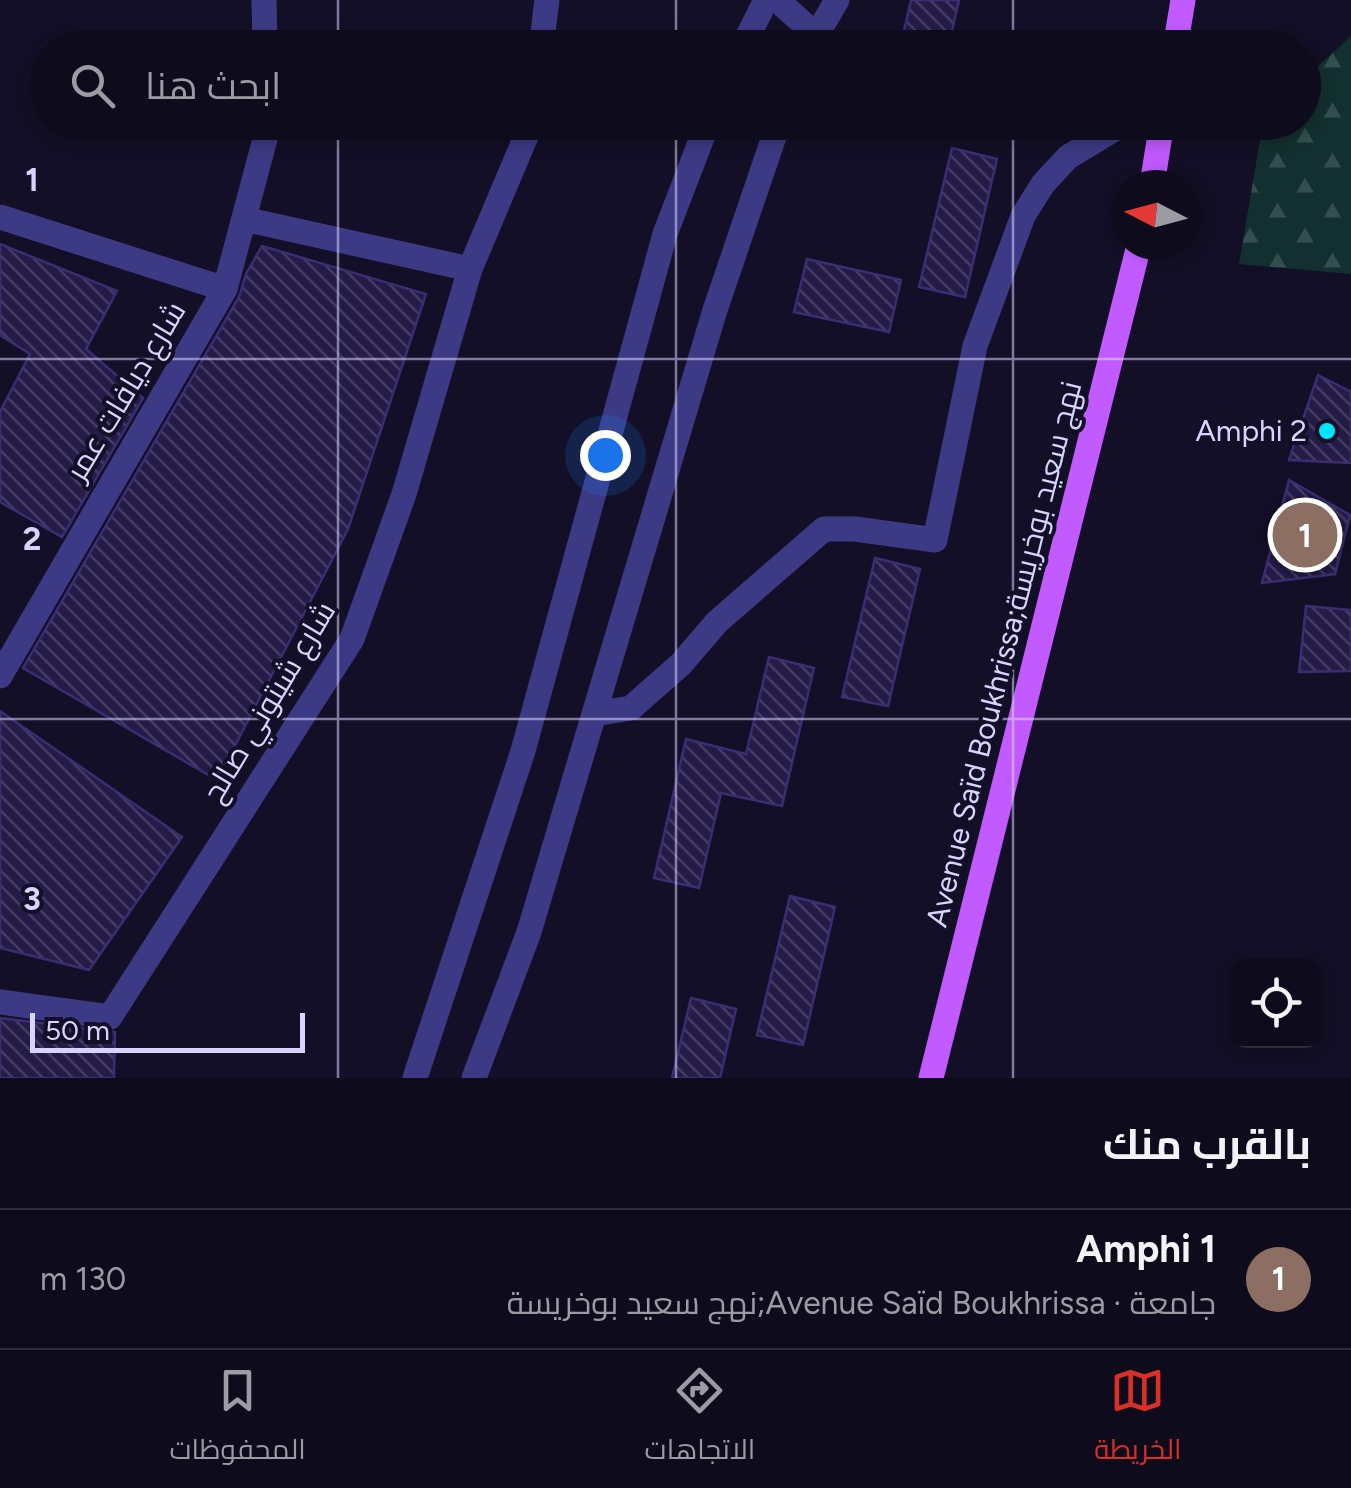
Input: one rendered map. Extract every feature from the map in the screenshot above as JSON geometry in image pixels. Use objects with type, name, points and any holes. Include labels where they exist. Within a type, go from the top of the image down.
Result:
[{"type":"main road","points":[[1178,30],[1184,0]]},
{"type":"main road","points":[[1154,170],[1159,140]]},
{"type":"main road","name":"Avenue Saïd Boukhrissa;نهج سعيد بوخريسة","points":[[932,1078],[1135,260]]},
{"type":"street","points":[[264,0],[265,30]]},
{"type":"street","points":[[544,30],[548,0]]},
{"type":"street","points":[[751,30],[766,0]]},
{"type":"street","points":[[777,0],[803,30]]},
{"type":"street","points":[[819,30],[837,0]]},
{"type":"street","name":"شارع ديافات عمر","points":[[0,676],[224,289],[265,140]]},
{"type":"street","name":"شارع شيتوني صالح","points":[[0,1002],[110,1017],[352,639],[404,494],[470,269],[524,140]]},
{"type":"street","points":[[415,1078],[523,752],[665,234],[701,140]]},
{"type":"street","points":[[474,1078],[529,932],[715,310],[773,140]]},
{"type":"street","points":[[594,714],[631,708],[680,664],[718,622],[824,529],[935,540],[975,346],[1022,216],[1043,184],[1068,157],[1096,140]]},
{"type":"street","points":[[0,217],[224,289]]},
{"type":"street","points":[[244,219],[470,269]]},
{"type":"green space","points":[[1351,36],[1351,274],[1239,264],[1260,140],[1321,140],[1321,63]]},
{"type":"building","points":[[911,0],[959,0],[952,30],[904,30]]},
{"type":"building","points":[[952,148],[997,159],[965,297],[919,287]]},
{"type":"building","points":[[0,244],[117,291],[86,349],[143,398],[62,537],[0,502],[0,412],[30,354],[0,335]]},
{"type":"building","points":[[262,246],[426,294],[348,529],[217,780],[23,668],[239,297],[246,274]]},
{"type":"building","points":[[807,259],[901,280],[889,332],[794,312]]},
{"type":"building","points":[[1318,375],[1351,392],[1351,463],[1289,460]]},
{"type":"building","points":[[1289,480],[1350,515],[1335,574],[1262,583]]},
{"type":"building","points":[[875,558],[920,569],[888,706],[842,697]]},
{"type":"building","points":[[1306,606],[1351,610],[1351,671],[1299,672]]},
{"type":"building","points":[[769,657],[814,668],[782,806],[721,793],[699,888],[654,878],[686,739],[746,754]]},
{"type":"building","points":[[0,711],[182,837],[89,970],[0,948]]},
{"type":"building","points":[[790,896],[835,907],[803,1045],[757,1035]]},
{"type":"building","points":[[691,998],[736,1009],[720,1078],[672,1078]]},
{"type":"building","points":[[0,1018],[115,1032],[114,1078],[0,1078]]},
{"type":"place","name":"Amphi 2","points":[[1327,431]]},
{"type":"place","name":"Amphi 1","points":[[1305,535]]}]
